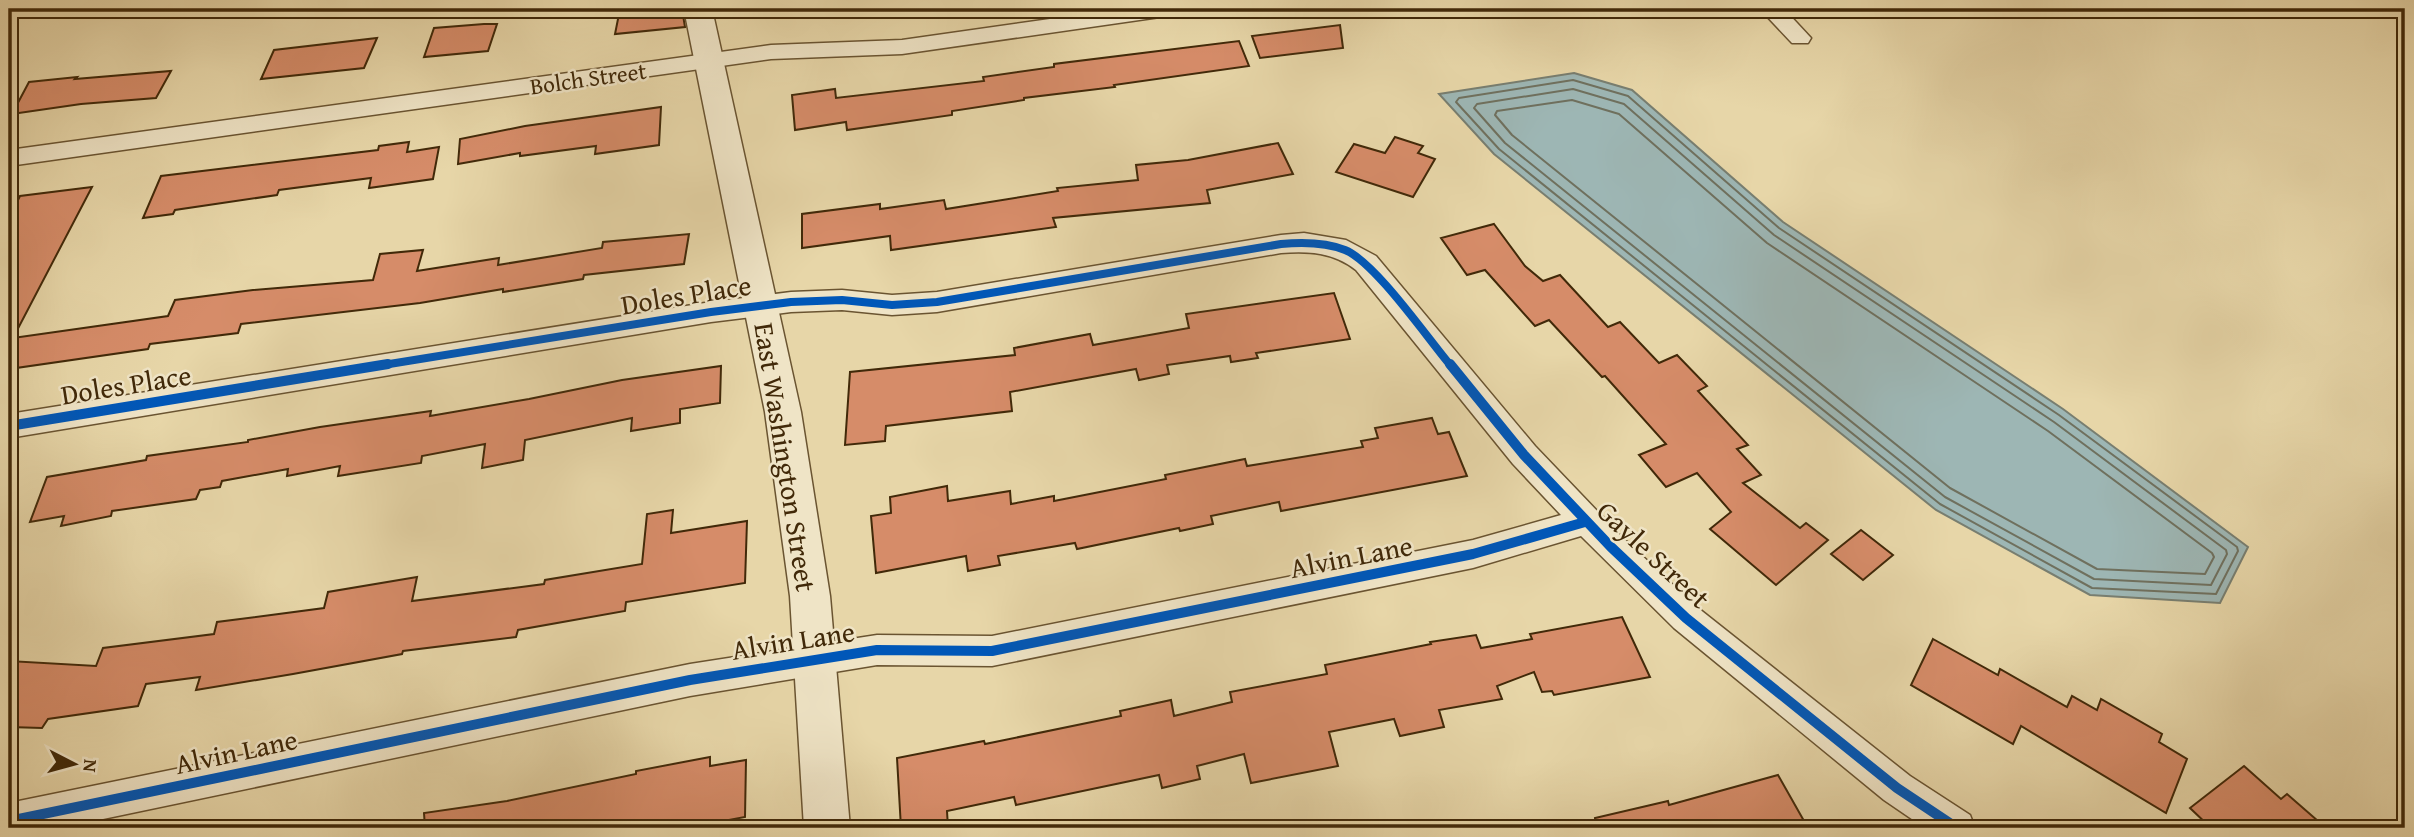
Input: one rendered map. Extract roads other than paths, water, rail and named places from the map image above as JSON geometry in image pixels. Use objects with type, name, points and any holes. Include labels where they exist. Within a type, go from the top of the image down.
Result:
[{"type":"street","name":"East Washington Street","points":[[698,9],[783,412],[810,596],[827,828]]},
{"type":"street","name":"Bolch Street","points":[[9,158],[771,52],[902,47],[1167,9]]},
{"type":"street","points":[[1771,9],[1800,38]]},
{"type":"street","name":"Doles Place","points":[[9,426],[761,305],[842,300],[892,305],[937,302],[1307,241],[1333,245],[1358,256],[1366,263]]},
{"type":"street","name":"Gayle Street","points":[[1366,263],[1524,455],[1585,522],[1686,618],[1897,788],[1957,828]]},
{"type":"street","name":"Alvin Lane","points":[[9,821],[690,680],[877,650],[992,651],[1473,554],[1585,522]]},
{"type":"water","points":[[1574,73],[1632,90],[1783,222],[2063,409],[2248,547],[2220,603],[2090,595],[1936,510],[1494,154],[1439,94]]}]
